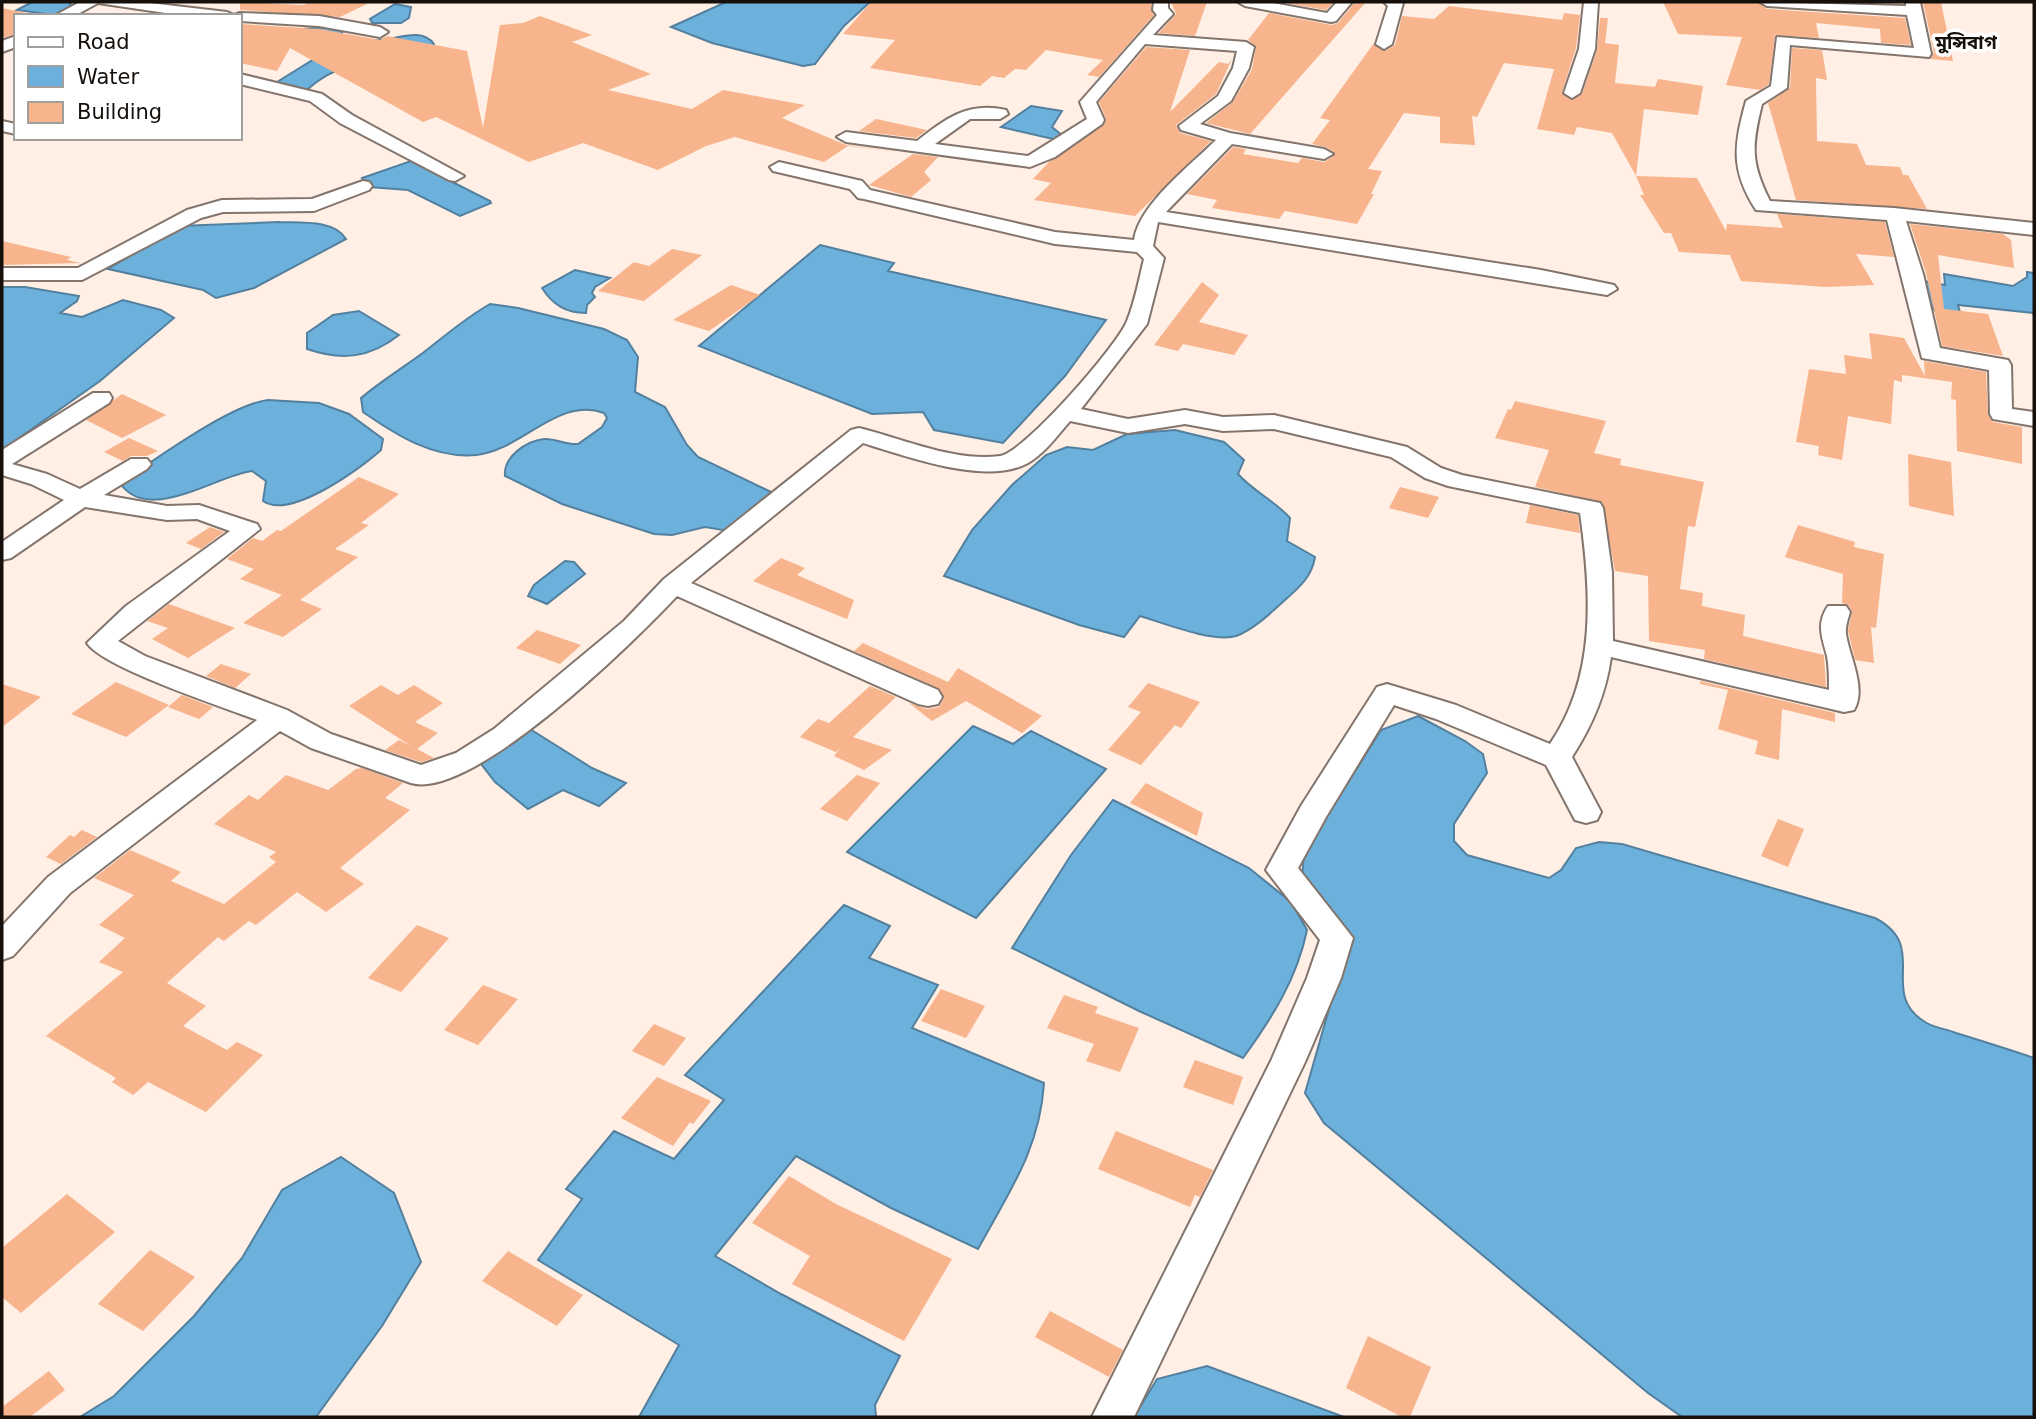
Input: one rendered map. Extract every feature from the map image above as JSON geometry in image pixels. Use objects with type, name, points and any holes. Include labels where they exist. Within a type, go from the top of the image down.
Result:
[{"type":"street","points":[[66,14],[93,2]]},
{"type":"street","points":[[105,2],[210,14]]},
{"type":"street","points":[[846,137],[1030,162],[1049,153],[1096,120],[1088,102],[1141,39],[1166,14],[1160,9],[1161,2]]},
{"type":"street","points":[[1245,2],[1331,18],[1345,2]]},
{"type":"street","points":[[1384,44],[1396,4],[1391,2]]},
{"type":"street","points":[[1572,93],[1587,49],[1591,2]]},
{"type":"street","points":[[1767,2],[1914,7],[1923,54],[1782,40],[1784,57],[1779,88],[1754,101],[1743,145],[1742,162],[1763,206],[1894,215],[2034,229]]},
{"type":"street","points":[[242,18],[295,19],[380,32]]},
{"type":"street","points":[[1141,39],[1246,47],[1241,68],[1230,83],[1225,99],[1187,126],[1228,138],[1324,154]]},
{"type":"street","points":[[242,79],[316,97],[346,119],[455,176]]},
{"type":"street","points":[[920,148],[958,117],[978,111],[1000,114]]},
{"type":"street","points":[[1143,247],[1144,230],[1152,215],[1228,138]]},
{"type":"street","points":[[2,468],[39,479],[81,499],[167,513],[199,512],[248,529],[135,612],[100,643],[135,662],[277,717],[321,741],[421,776],[466,760],[504,736],[633,627],[673,585],[756,521],[859,435],[987,466],[1015,461],[1090,386],[1136,324],[1153,258],[1143,247],[1055,238],[864,194],[856,185],[779,167]]},
{"type":"street","points":[[2,274],[82,274],[194,214],[222,206],[314,205],[363,187]]},
{"type":"street","points":[[1152,215],[1541,276],[1607,289]]},
{"type":"street","points":[[1894,215],[1913,274],[1930,353],[2000,365],[2001,414],[2034,419]]},
{"type":"street","points":[[2,460],[101,398]]},
{"type":"street","points":[[1065,413],[1128,426],[1185,417],[1223,424],[1274,422],[1399,452],[1433,474],[1456,481],[1591,508],[1602,591],[1599,646],[1584,715],[1556,758]]},
{"type":"street","points":[[2,553],[81,499],[139,464]]},
{"type":"street","points":[[673,585],[928,696]]},
{"type":"street","points":[[1599,646],[1844,703],[1842,658],[1832,632],[1837,612]]},
{"type":"street","points":[[1113,1417],[1283,1074],[1324,978],[1337,938],[1282,870],[1312,814],[1387,693],[1446,712],[1556,758],[1571,774],[1577,797],[1586,812]]},
{"type":"street","points":[[2,947],[59,885],[259,735],[277,717]]},
{"type":"water","points":[[32,2],[71,2],[69,8],[56,14],[17,10]]},
{"type":"water","points":[[726,2],[870,2],[844,26],[815,64],[803,66],[712,43],[671,27]]},
{"type":"water","points":[[395,4],[411,7],[409,18],[401,23],[372,23],[370,19]]},
{"type":"water","points":[[326,27],[344,30],[336,41],[375,41],[416,35],[429,39],[434,44],[430,49],[381,57],[348,66],[319,80],[307,90],[277,85],[277,82],[322,54],[279,31]]},
{"type":"water","points":[[1031,106],[1062,111],[1052,127],[1064,137],[1053,139],[1001,127]]},
{"type":"water","points":[[411,161],[491,203],[460,216],[408,190],[369,187],[362,178]]},
{"type":"water","points":[[278,222],[325,225],[346,239],[254,288],[216,298],[203,290],[108,269],[179,226]]},
{"type":"water","points":[[820,245],[894,263],[888,271],[1106,320],[1065,376],[1003,443],[934,430],[923,412],[872,414],[699,346]]},
{"type":"water","points":[[575,270],[610,278],[595,287],[592,293],[595,297],[587,305],[586,313],[561,307],[542,288]]},
{"type":"water","points":[[2027,272],[2034,273],[2034,316],[2033,313],[1958,305],[1961,316],[1936,312],[1925,297],[1924,281],[1945,285],[1944,274],[2013,286],[2027,277]]},
{"type":"water","points":[[2,287],[25,287],[79,296],[77,301],[60,313],[82,317],[123,300],[161,310],[174,318],[100,381],[2,450]]},
{"type":"water","points":[[490,304],[604,329],[627,340],[638,357],[635,392],[665,407],[687,445],[698,457],[771,492],[758,510],[729,531],[705,527],[672,535],[654,534],[562,504],[505,476],[508,462],[523,447],[544,439],[578,444],[602,427],[607,418],[604,413],[587,410],[571,412],[493,451],[460,455],[416,444],[363,412],[361,398]]},
{"type":"water","points":[[359,311],[399,335],[377,349],[355,355],[332,355],[307,349],[307,333],[333,315]]},
{"type":"water","points":[[268,400],[319,403],[349,414],[383,439],[381,450],[358,469],[324,490],[290,504],[275,505],[263,501],[266,481],[252,471],[165,499],[132,495],[120,483],[214,422],[252,404]]},
{"type":"water","points":[[1175,430],[1224,442],[1244,460],[1238,474],[1290,518],[1287,541],[1315,557],[1308,576],[1300,586],[1249,630],[1236,636],[1215,637],[1140,616],[1124,637],[1079,625],[944,576],[972,530],[1012,485],[1046,455],[1067,447],[1093,450],[1127,434]]},
{"type":"water","points":[[565,561],[574,562],[585,574],[547,604],[528,596],[534,585]]},
{"type":"water","points":[[1418,716],[1465,741],[1483,754],[1487,773],[1454,824],[1454,841],[1467,855],[1549,878],[1561,870],[1576,848],[1599,842],[1622,844],[1875,918],[1891,930],[1900,942],[1905,997],[1911,1010],[1932,1026],[2034,1058],[2034,1417],[1682,1417],[1648,1393],[1324,1123],[1305,1093],[1335,988],[1302,880],[1304,852],[1381,730]]},
{"type":"water","points":[[973,726],[1013,744],[1031,731],[1106,769],[976,918],[847,852]]},
{"type":"water","points":[[530,729],[592,768],[626,783],[599,806],[563,790],[528,809],[495,782],[478,760]]},
{"type":"water","points":[[1113,800],[1249,868],[1291,902],[1307,930],[1297,965],[1282,997],[1243,1058],[1139,1011],[1012,948],[1071,855]]},
{"type":"water","points":[[844,905],[890,926],[869,958],[938,985],[912,1028],[1044,1083],[1030,1149],[978,1249],[891,1208],[796,1156],[715,1256],[900,1356],[875,1405],[876,1417],[639,1417],[679,1345],[538,1260],[582,1199],[566,1189],[614,1131],[674,1159],[724,1100],[685,1075]]},
{"type":"water","points":[[341,1157],[394,1193],[421,1262],[382,1326],[316,1417],[80,1417],[114,1396],[194,1316],[242,1258],[282,1190]]},
{"type":"water","points":[[1207,1366],[1344,1417],[1134,1417],[1157,1379]]},
{"type":"building","points":[[240,2],[303,5],[311,2],[371,2],[340,17],[240,10]]},
{"type":"building","points":[[871,2],[1151,2],[1154,15],[1099,77],[1087,75],[1103,60],[1046,50],[1026,70],[1015,69],[1004,78],[992,76],[980,86],[870,68],[895,40],[843,34]]},
{"type":"building","points":[[1171,2],[1207,2],[1195,36],[1159,33],[1176,14]]},
{"type":"building","points":[[1280,2],[1334,2],[1326,10]]},
{"type":"building","points":[[1355,2],[1366,2],[1250,134],[1206,123],[1233,102],[1252,69],[1256,46],[1248,40],[1269,13],[1332,25],[1338,23]]},
{"type":"building","points":[[1663,2],[1758,2],[1767,9],[1905,18],[1911,45],[1881,43],[1880,29],[1816,23],[1819,38],[1775,35],[1769,84],[1760,90],[1726,85],[1742,37],[1678,34]]},
{"type":"building","points":[[1923,2],[1941,2],[1953,61],[1930,59],[1934,53]]},
{"type":"building","points":[[1449,6],[1562,20],[1564,13],[1580,15],[1576,48],[1562,92],[1571,100],[1582,94],[1597,50],[1600,18],[1608,18],[1605,43],[1619,45],[1615,83],[1655,87],[1658,79],[1703,86],[1698,115],[1644,109],[1636,176],[1612,133],[1577,127],[1574,135],[1537,129],[1554,69],[1504,63],[1477,117],[1472,116],[1475,145],[1440,143],[1440,117],[1404,113],[1368,169],[1382,171],[1371,194],[1374,194],[1357,224],[1285,211],[1279,219],[1212,208],[1217,200],[1187,194],[1233,147],[1246,149],[1243,154],[1298,163],[1302,158],[1324,162],[1334,156],[1334,152],[1325,147],[1312,144],[1330,120],[1320,118],[1374,43],[1385,51],[1395,45],[1402,16],[1434,19]]},
{"type":"building","points":[[2,8],[31,14],[14,14],[14,35],[2,38]]},
{"type":"building","points":[[540,16],[592,35],[572,42],[651,74],[608,90],[692,109],[723,90],[805,105],[782,118],[846,145],[897,152],[848,146],[824,162],[735,137],[706,146],[658,170],[583,143],[529,162],[436,117],[423,122],[290,48],[277,71],[242,63],[242,24],[319,29],[380,40],[387,36],[467,51],[483,128],[500,25],[523,23]]},
{"type":"building","points":[[1146,47],[1190,50],[1170,112],[1219,62],[1228,64],[1232,59],[1216,94],[1176,125],[1180,133],[1211,141],[1135,216],[1034,200],[1051,183],[1033,179],[1049,162],[1104,125],[1106,119],[1099,102]]},
{"type":"building","points":[[1792,48],[1822,50],[1827,80],[1816,78],[1817,141],[1857,144],[1866,165],[1900,167],[1903,175],[1908,175],[1927,209],[1796,200],[1768,103],[1790,88]]},
{"type":"building","points":[[876,119],[927,130],[916,138],[859,131]]},
{"type":"building","points":[[913,154],[938,157],[924,172],[931,180],[911,197],[869,185]]},
{"type":"building","points":[[1636,176],[1697,178],[1726,231],[1727,224],[1783,228],[1777,214],[1885,222],[1894,257],[1856,254],[1874,285],[1826,287],[1741,281],[1730,255],[1679,252],[1671,233],[1664,233],[1640,195],[1644,195]]},
{"type":"building","points":[[1910,224],[2003,234],[2011,240],[2014,268],[1938,255],[1944,309],[1988,314],[2003,356],[1942,346],[1926,273]]},
{"type":"building","points":[[2,241],[71,257],[67,260],[81,263],[2,265]]},
{"type":"building","points":[[672,249],[702,255],[644,301],[598,291],[634,262],[649,266]]},
{"type":"building","points":[[1202,282],[1219,295],[1199,322],[1248,335],[1234,355],[1183,344],[1178,351],[1154,345]]},
{"type":"building","points":[[731,285],[760,295],[709,331],[673,320]]},
{"type":"building","points":[[1869,333],[1904,338],[1925,376],[1924,361],[1986,372],[1988,415],[1993,422],[2022,427],[2022,464],[1957,451],[1956,400],[1951,399],[1952,382],[1902,375],[1902,382],[1894,380],[1891,424],[1848,416],[1842,460],[1818,455],[1819,446],[1796,442],[1809,369],[1846,374],[1844,355],[1872,359]]},
{"type":"building","points":[[122,394],[166,415],[122,438],[86,420]]},
{"type":"building","points":[[1515,401],[1606,421],[1594,453],[1621,459],[1620,465],[1704,482],[1695,527],[1688,526],[1680,589],[1703,593],[1702,606],[1745,615],[1743,636],[1824,655],[1826,687],[1704,659],[1705,650],[1649,641],[1648,576],[1615,571],[1602,502],[1535,487],[1549,450],[1495,438],[1508,409],[1511,410]]},
{"type":"building","points":[[129,438],[158,451],[147,456],[131,456],[123,461],[104,452]]},
{"type":"building","points":[[1908,454],[1951,462],[1954,516],[1909,506]]},
{"type":"building","points":[[359,477],[399,494],[361,523],[369,525],[335,549],[358,557],[300,600],[322,609],[283,637],[243,623],[282,595],[240,579],[254,569],[227,559],[253,538],[262,541],[277,530],[281,531]]},
{"type":"building","points":[[1400,487],[1439,497],[1428,518],[1389,508]]},
{"type":"building","points":[[1530,505],[1578,515],[1580,533],[1526,523]]},
{"type":"building","points":[[1798,525],[1855,542],[1854,547],[1884,554],[1876,628],[1871,627],[1874,663],[1855,660],[1848,631],[1852,611],[1848,605],[1842,603],[1843,574],[1785,557]]},
{"type":"building","points":[[210,527],[224,532],[201,549],[186,543]]},
{"type":"building","points":[[781,558],[805,568],[797,575],[854,600],[847,619],[753,581]]},
{"type":"building","points":[[169,604],[235,628],[188,658],[152,639],[168,628],[147,621]]},
{"type":"building","points":[[537,630],[581,645],[560,664],[516,648]]},
{"type":"building","points":[[863,643],[948,682],[958,668],[1042,716],[1022,733],[966,701],[932,721],[909,703],[927,709],[939,707],[944,698],[940,689],[854,651]]},
{"type":"building","points":[[221,664],[251,674],[235,688],[206,676]]},
{"type":"building","points":[[1700,681],[1835,713],[1835,722],[1782,709],[1779,760],[1755,754],[1758,741],[1718,729],[1728,690],[1700,684]]},
{"type":"building","points":[[116,682],[169,705],[126,737],[71,714]]},
{"type":"building","points":[[1148,683],[1200,702],[1181,728],[1175,725],[1141,765],[1108,750],[1141,712],[1128,707]]},
{"type":"building","points":[[2,684],[41,697],[2,727]]},
{"type":"building","points":[[381,685],[398,695],[414,685],[443,703],[415,722],[438,733],[417,749],[434,758],[421,762],[385,750],[399,740],[411,746],[349,706]]},
{"type":"building","points":[[870,686],[896,697],[853,737],[892,750],[864,770],[834,756],[841,747],[836,752],[800,737],[818,719],[829,723]]},
{"type":"building","points":[[182,695],[213,707],[199,719],[168,707]]},
{"type":"building","points":[[362,768],[403,783],[385,798],[410,810],[340,868],[364,884],[326,912],[297,892],[256,925],[249,921],[224,941],[218,937],[167,983],[206,1006],[183,1026],[227,1050],[237,1042],[263,1055],[206,1112],[148,1082],[133,1095],[112,1082],[116,1078],[46,1036],[123,972],[99,962],[125,938],[99,925],[134,895],[94,878],[130,850],[181,872],[171,881],[224,904],[276,862],[269,857],[276,852],[214,824],[249,795],[258,800],[286,775],[328,790],[356,769]]},
{"type":"building","points":[[857,775],[880,783],[847,821],[820,809]]},
{"type":"building","points":[[1146,783],[1203,813],[1197,836],[1130,803]]},
{"type":"building","points":[[1778,819],[1804,829],[1788,867],[1761,856]]},
{"type":"building","points":[[82,830],[97,837],[61,864],[46,857],[70,835],[74,837]]},
{"type":"building","points":[[417,925],[449,938],[401,992],[368,978]]},
{"type":"building","points":[[483,985],[518,999],[478,1045],[444,1030]]},
{"type":"building","points":[[941,989],[985,1006],[966,1038],[921,1021]]},
{"type":"building","points":[[1064,995],[1098,1007],[1095,1013],[1139,1028],[1120,1072],[1086,1061],[1094,1044],[1047,1028]]},
{"type":"building","points":[[654,1024],[686,1038],[664,1066],[632,1051]]},
{"type":"building","points":[[1195,1060],[1243,1077],[1233,1105],[1183,1087]]},
{"type":"building","points":[[657,1077],[711,1101],[693,1124],[690,1122],[673,1146],[621,1118]]},
{"type":"building","points":[[1116,1131],[1213,1170],[1200,1197],[1195,1195],[1190,1207],[1098,1169]]},
{"type":"building","points":[[789,1176],[836,1204],[952,1259],[904,1341],[792,1284],[810,1256],[752,1223]]},
{"type":"building","points":[[67,1194],[115,1232],[21,1313],[2,1297],[2,1248]]},
{"type":"building","points":[[150,1250],[195,1277],[143,1331],[98,1304]]},
{"type":"building","points":[[508,1251],[583,1295],[557,1326],[482,1281]]},
{"type":"building","points":[[1050,1311],[1123,1350],[1109,1377],[1035,1337]]},
{"type":"building","points":[[1368,1336],[1431,1367],[1410,1417],[1402,1417],[1346,1388]]},
{"type":"building","points":[[49,1371],[65,1390],[30,1417],[2,1417],[2,1407]]},
{"type":"district","name":"মুন্সিবাগ","points":[[1966,42]]}]
